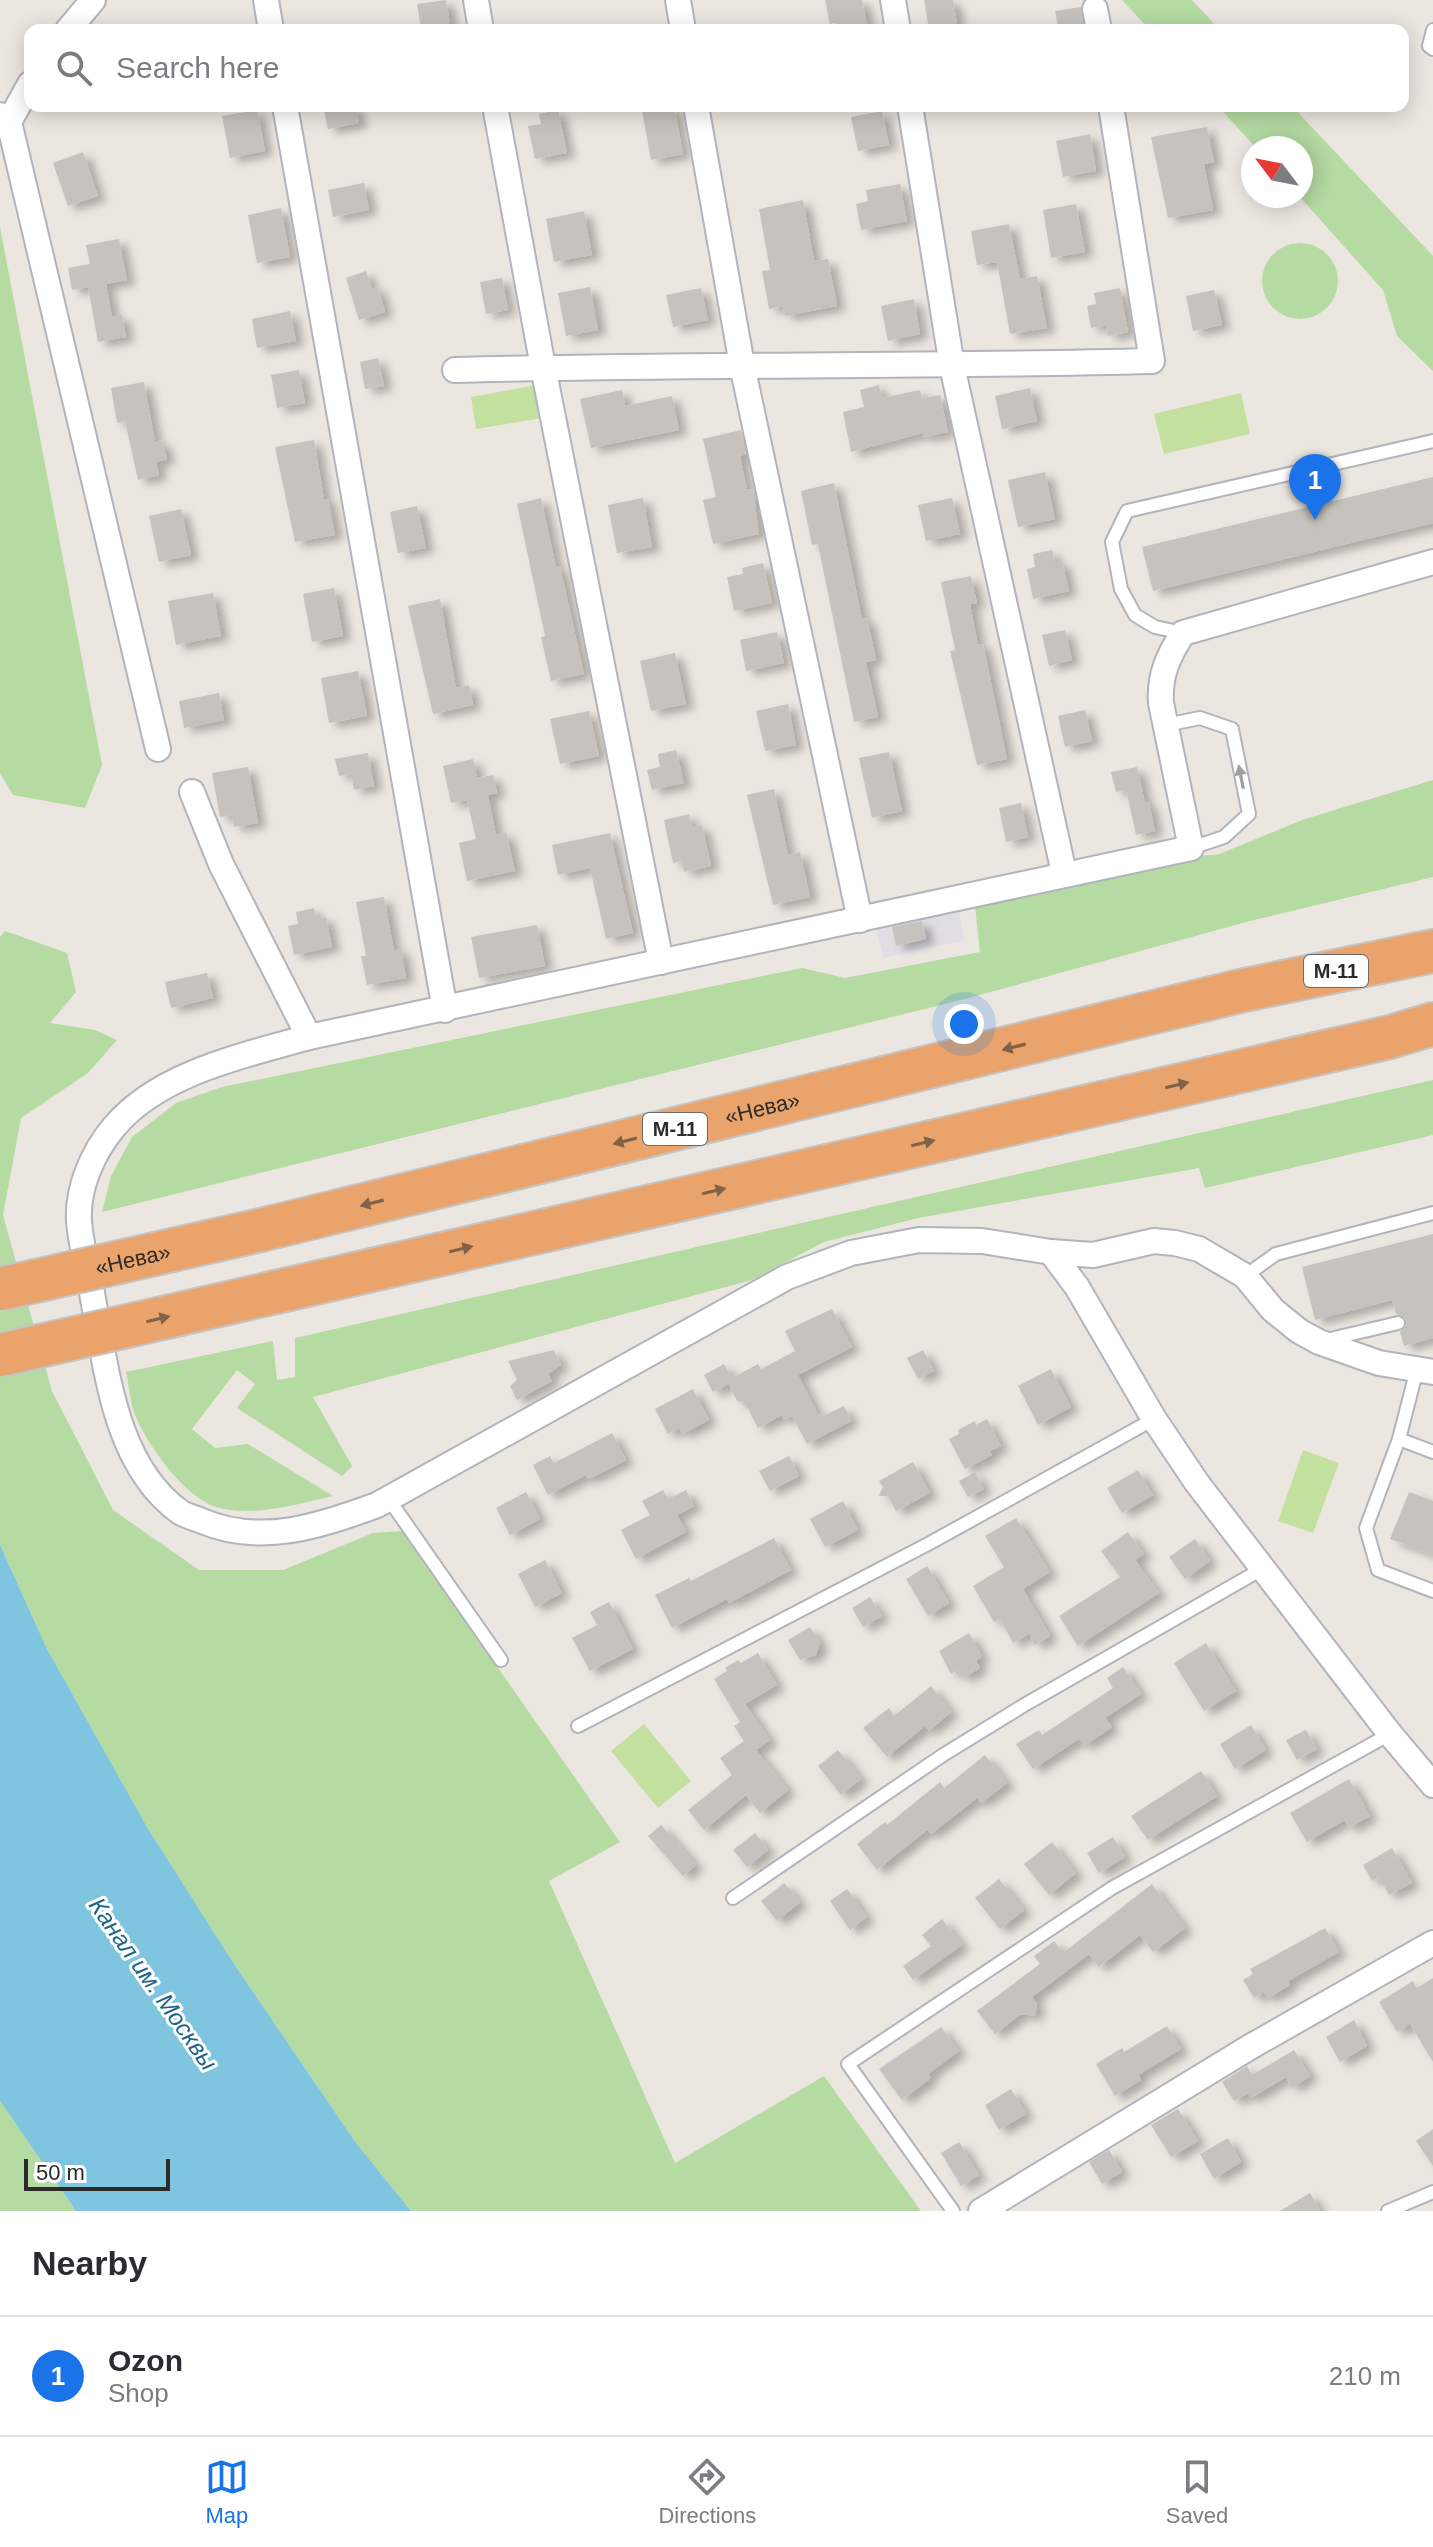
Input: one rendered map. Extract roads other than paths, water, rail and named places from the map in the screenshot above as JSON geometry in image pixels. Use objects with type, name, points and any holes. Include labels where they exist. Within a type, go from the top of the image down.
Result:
[{"type":"highway","points":[[1240,991],[1433,933]]},
{"type":"highway","name":"«Нева»","points":[[0,1289],[261,1230],[1240,991],[1433,951]]},
{"type":"highway","points":[[0,1355],[1390,1037],[1433,1024]]},
{"type":"street","points":[[73,24],[93,0]]},
{"type":"street","points":[[266,0],[270,24]]},
{"type":"street","points":[[476,0],[480,24]]},
{"type":"street","points":[[678,0],[682,24]]},
{"type":"street","points":[[893,0],[897,24]]},
{"type":"street","points":[[24,92],[5,118],[158,749]]},
{"type":"street","points":[[286,112],[445,1010]]},
{"type":"street","points":[[496,112],[543,367],[661,962]]},
{"type":"street","points":[[697,112],[742,365],[860,920]]},
{"type":"street","points":[[911,112],[952,366],[1064,873]]},
{"type":"street","points":[[455,370],[742,365],[952,366],[1152,361],[1112,112]]},
{"type":"street","points":[[1425,1371],[1379,1363],[1319,1342],[1273,1310],[1245,1276],[1199,1249],[1154,1241],[1093,1255],[982,1241],[919,1240],[838,1258],[787,1277],[388,1498],[307,1529],[258,1534],[217,1528],[181,1513],[150,1484],[130,1448],[106,1367],[79,1220],[85,1178],[96,1153],[115,1126],[142,1102],[180,1080],[223,1061],[309,1037],[1191,848],[1160,684],[1171,651],[1183,633],[1433,562]]},
{"type":"street","points":[[192,792],[221,864],[309,1037]]},
{"type":"street","points":[[1051,1252],[1077,1287],[1154,1419],[1197,1483],[1390,1734],[1433,1785]]},
{"type":"street","points":[[981,2211],[1250,2047],[1433,1943]]},
{"type":"lane","points":[[1433,30],[1429,46],[1433,49]]},
{"type":"lane","points":[[1183,633],[1155,627],[1135,615],[1121,589],[1112,542],[1127,511],[1433,441]]},
{"type":"lane","points":[[1166,725],[1200,718],[1232,729],[1249,814],[1224,837],[1191,848]]},
{"type":"lane","points":[[1245,1276],[1276,1254],[1433,1213]]},
{"type":"lane","points":[[1319,1342],[1398,1323]]},
{"type":"lane","points":[[1425,1371],[1366,1528],[1378,1570],[1433,1591]]},
{"type":"lane","points":[[578,1726],[930,1543],[1154,1419]]},
{"type":"lane","points":[[1399,1439],[1433,1452]]},
{"type":"lane","points":[[388,1498],[501,1660]]},
{"type":"lane","points":[[733,1898],[943,1755],[1262,1569]]},
{"type":"lane","points":[[953,2211],[848,2064],[1112,1888],[1390,1734]]},
{"type":"lane","points":[[1388,2211],[1433,2192]]},
{"type":"water","name":"Канал им. Москвы","points":[[0,1545],[47,1649],[147,1827],[234,1964],[356,2143],[411,2211],[76,2211],[0,2101]]},
{"type":"place","name":"Ozon","points":[[1315,520]]}]
